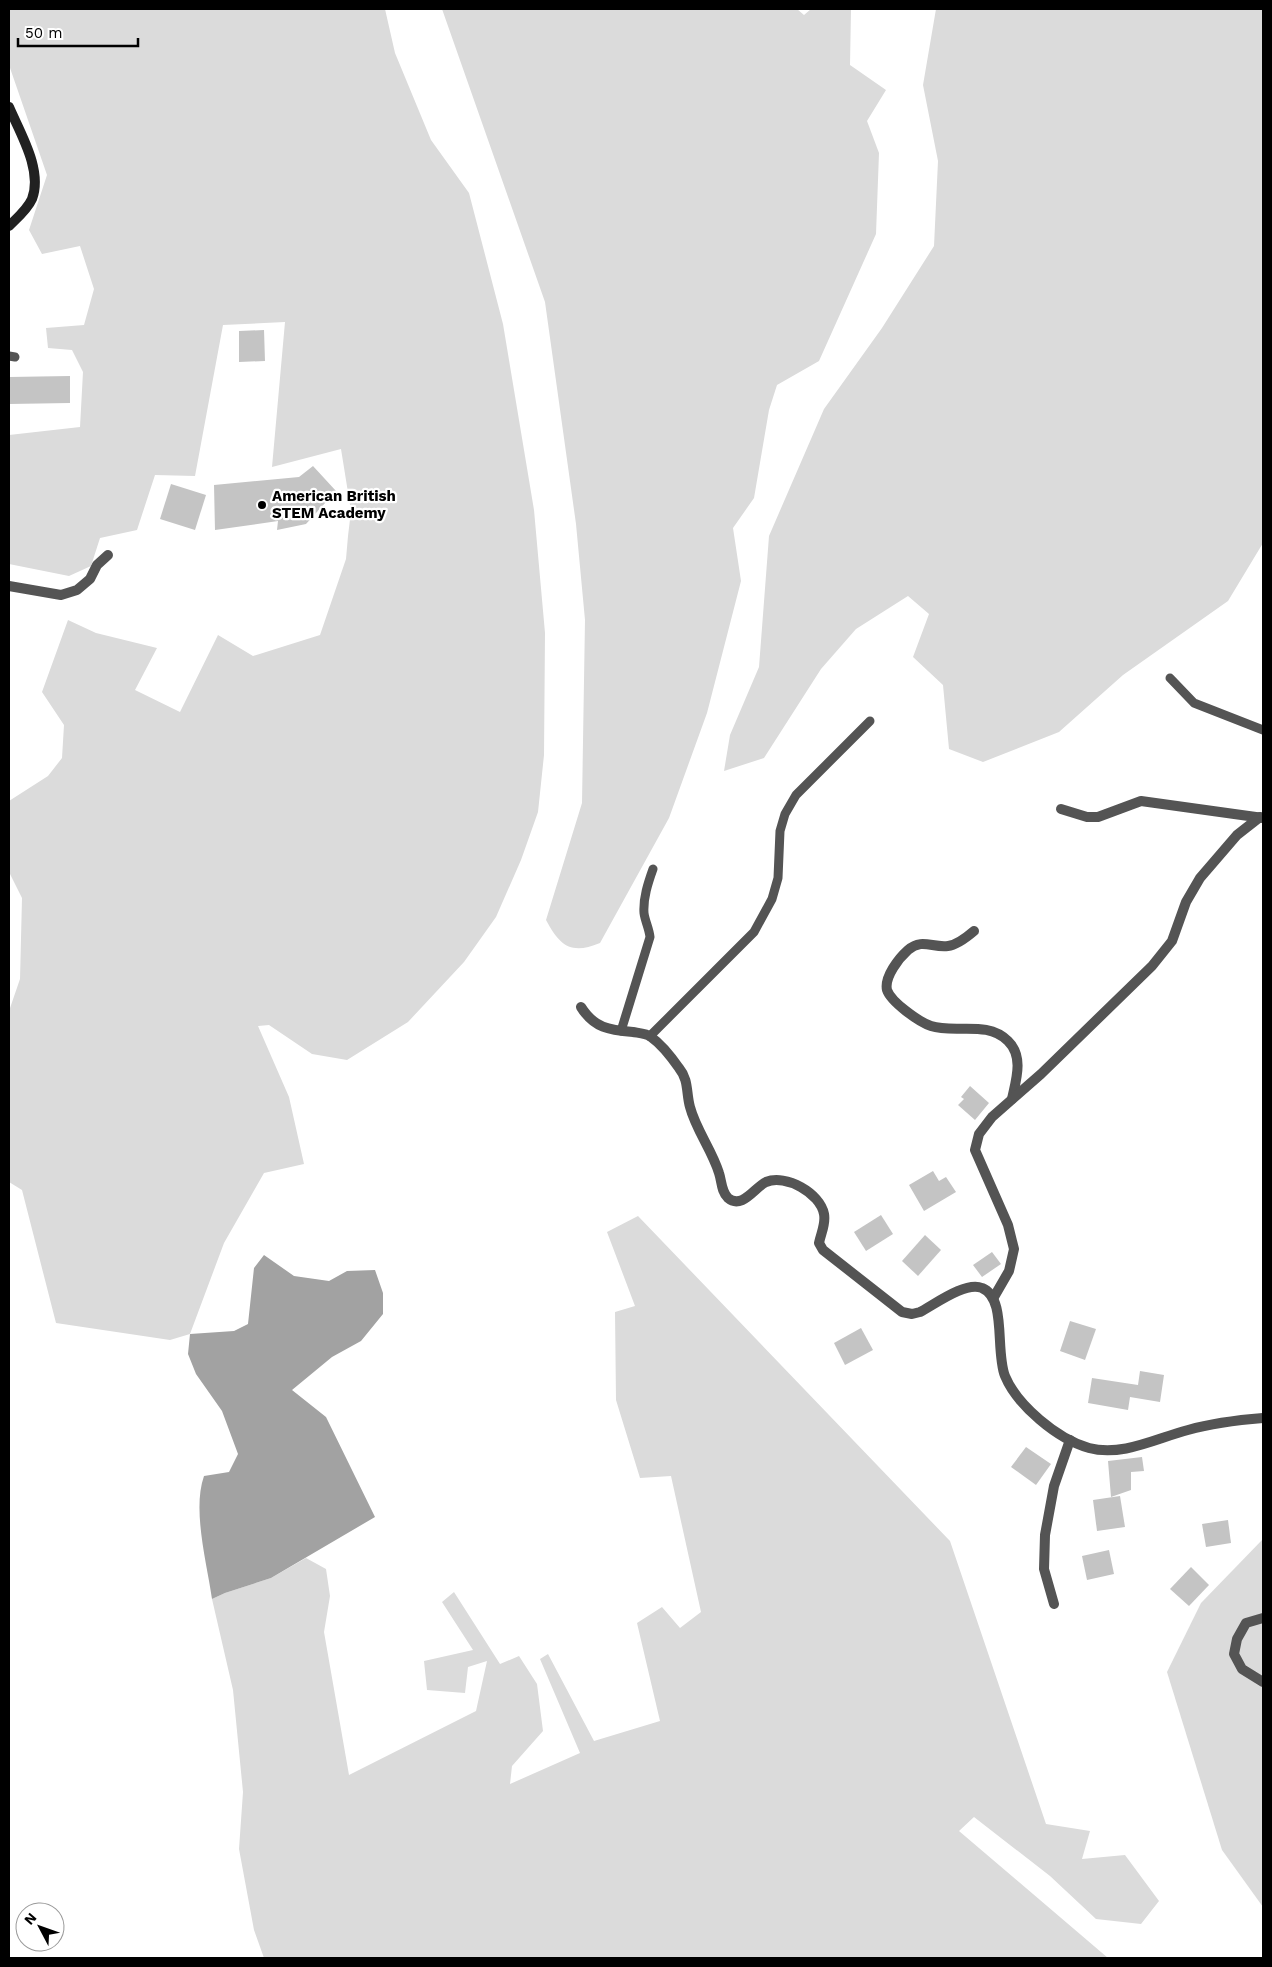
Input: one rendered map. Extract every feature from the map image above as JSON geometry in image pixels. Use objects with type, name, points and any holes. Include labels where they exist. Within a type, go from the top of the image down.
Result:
[{"type":"main road","points":[[9,107],[28,154],[35,184],[32,199],[26,209],[9,226]]},
{"type":"street","points":[[9,586],[61,595],[77,590],[90,579],[97,566],[108,555]]},
{"type":"street","points":[[1061,809],[1087,817],[1098,817],[1141,801],[1262,818]]},
{"type":"street","points":[[994,1297],[1009,1271],[1014,1250],[1008,1225],[976,1150],[978,1134],[992,1117],[1152,966],[1172,940],[1186,902],[1200,878],[1237,835],[1262,818]]},
{"type":"street","points":[[974,931],[949,946],[923,942],[909,949],[897,962],[888,977],[887,989],[893,998],[919,1021],[933,1027],[993,1031],[1008,1041],[1017,1055],[1018,1072],[1012,1099]]},
{"type":"street","points":[[581,1007],[588,1020],[601,1026],[650,1036],[686,1078],[690,1109],[708,1144],[724,1192],[729,1199],[736,1202],[744,1199],[768,1181],[790,1182],[800,1186],[819,1202],[824,1212],[825,1222],[818,1243],[823,1250],[902,1312],[912,1314],[920,1312],[967,1287],[982,1288],[994,1297],[999,1313],[998,1345],[1004,1375],[1020,1402],[1041,1421],[1070,1440],[1088,1448],[1104,1450],[1126,1448],[1229,1421],[1263,1418]]},
{"type":"street","points":[[1054,1604],[1044,1569],[1045,1535],[1054,1486],[1070,1440]]},
{"type":"street","points":[[1263,1618],[1246,1623],[1237,1639],[1234,1654],[1242,1670],[1263,1682]]},
{"type":"lane","points":[[1170,678],[1194,703],[1263,730]]},
{"type":"lane","points":[[650,1036],[754,932],[772,899],[778,878],[780,831],[785,814],[796,795],[870,721]]},
{"type":"lane","points":[[621,1031],[650,937],[649,925],[644,915],[645,892],[653,869]]},
{"type":"shaded area","points":[[9,9],[385,9],[395,53],[431,140],[469,193],[503,324],[534,510],[545,633],[544,755],[538,812],[521,860],[496,917],[464,962],[408,1022],[347,1060],[312,1054],[269,1025],[258,1026],[289,1097],[304,1164],[264,1173],[224,1243],[190,1334],[170,1340],[56,1323],[22,1190],[9,1182],[9,1011],[20,979],[22,898],[9,872],[9,801],[48,776],[62,758],[64,725],[42,692],[68,620],[96,633],[157,648],[135,690],[180,712],[218,635],[253,656],[320,635],[346,559],[351,511],[341,449],[272,467],[285,322],[223,325],[195,476],[155,475],[137,530],[100,538],[91,566],[69,576],[9,564],[9,435],[80,427],[83,372],[72,350],[48,348],[46,328],[84,325],[94,289],[80,246],[42,254],[29,230],[47,175],[9,65]]},
{"type":"shaded area","points":[[442,9],[797,9],[804,15],[811,9],[851,9],[850,65],[886,90],[867,121],[879,153],[876,234],[819,361],[777,385],[769,410],[754,498],[733,528],[741,581],[707,713],[669,818],[600,943],[590,947],[574,948],[567,946],[556,936],[546,920],[582,803],[585,620],[576,524],[545,302]]},
{"type":"shaded area","points":[[936,9],[1263,9],[1263,543],[1228,601],[1123,675],[1059,732],[983,762],[949,749],[943,685],[913,657],[929,614],[908,596],[856,629],[821,669],[764,758],[724,771],[730,735],[759,667],[769,536],[824,409],[882,328],[934,246],[938,161],[923,85]]},
{"type":"shaded area","points":[[638,1216],[950,1541],[1046,1824],[1090,1831],[1082,1859],[1125,1855],[1159,1901],[1141,1924],[1096,1919],[1050,1876],[974,1817],[959,1831],[1108,1958],[264,1958],[254,1930],[239,1849],[243,1792],[233,1690],[212,1599],[271,1578],[306,1558],[326,1569],[330,1596],[324,1632],[349,1775],[476,1711],[487,1661],[468,1667],[465,1693],[427,1690],[424,1661],[473,1650],[442,1602],[454,1592],[500,1664],[519,1656],[537,1684],[543,1731],[512,1766],[510,1784],[580,1753],[540,1659],[548,1654],[594,1741],[660,1721],[637,1623],[662,1607],[680,1628],[701,1612],[671,1476],[640,1478],[616,1400],[615,1312],[635,1306],[607,1232]]},
{"type":"shaded area","points":[[264,1255],[294,1276],[329,1281],[347,1271],[375,1270],[383,1293],[383,1314],[361,1341],[332,1357],[292,1390],[326,1417],[375,1517],[271,1578],[212,1599],[200,1520],[199,1504],[201,1490],[204,1476],[229,1472],[238,1454],[222,1411],[196,1374],[188,1354],[190,1334],[234,1331],[248,1324],[254,1268]]},
{"type":"shaded area","points":[[1263,1539],[1263,1907],[1222,1850],[1167,1672],[1201,1603]]},
{"type":"building","points":[[264,330],[265,361],[239,362],[239,331]]},
{"type":"building","points":[[70,376],[70,403],[9,404],[9,377]]},
{"type":"building","points":[[313,466],[336,491],[306,524],[277,530],[278,521],[215,530],[214,485],[299,477]]},
{"type":"building","points":[[171,484],[206,495],[195,530],[160,519]]},
{"type":"building","points":[[970,1086],[989,1103],[975,1120],[958,1105],[964,1099],[961,1097]]},
{"type":"building","points":[[933,1171],[939,1181],[946,1177],[956,1192],[924,1211],[909,1185]]},
{"type":"building","points":[[881,1215],[893,1234],[866,1251],[854,1232]]},
{"type":"building","points":[[925,1235],[941,1250],[918,1276],[902,1261]]},
{"type":"building","points":[[992,1252],[1001,1264],[982,1277],[973,1265]]},
{"type":"building","points":[[1070,1321],[1096,1329],[1085,1360],[1060,1351]]},
{"type":"building","points":[[861,1328],[873,1350],[845,1365],[834,1343]]},
{"type":"building","points":[[1140,1371],[1164,1375],[1160,1402],[1130,1397],[1128,1410],[1088,1403],[1092,1378],[1138,1385]]},
{"type":"building","points":[[1026,1447],[1051,1464],[1036,1485],[1011,1467]]},
{"type":"building","points":[[1142,1457],[1144,1471],[1131,1472],[1131,1490],[1111,1497],[1108,1461]]},
{"type":"building","points":[[1120,1496],[1125,1527],[1097,1531],[1093,1500]]},
{"type":"building","points":[[1228,1520],[1231,1543],[1206,1547],[1202,1524]]},
{"type":"building","points":[[1109,1550],[1114,1574],[1087,1580],[1082,1556]]},
{"type":"building","points":[[1191,1567],[1209,1585],[1189,1606],[1170,1589]]},
{"type":"place","name":"American British STEM Academy","points":[[262,505]]}]
